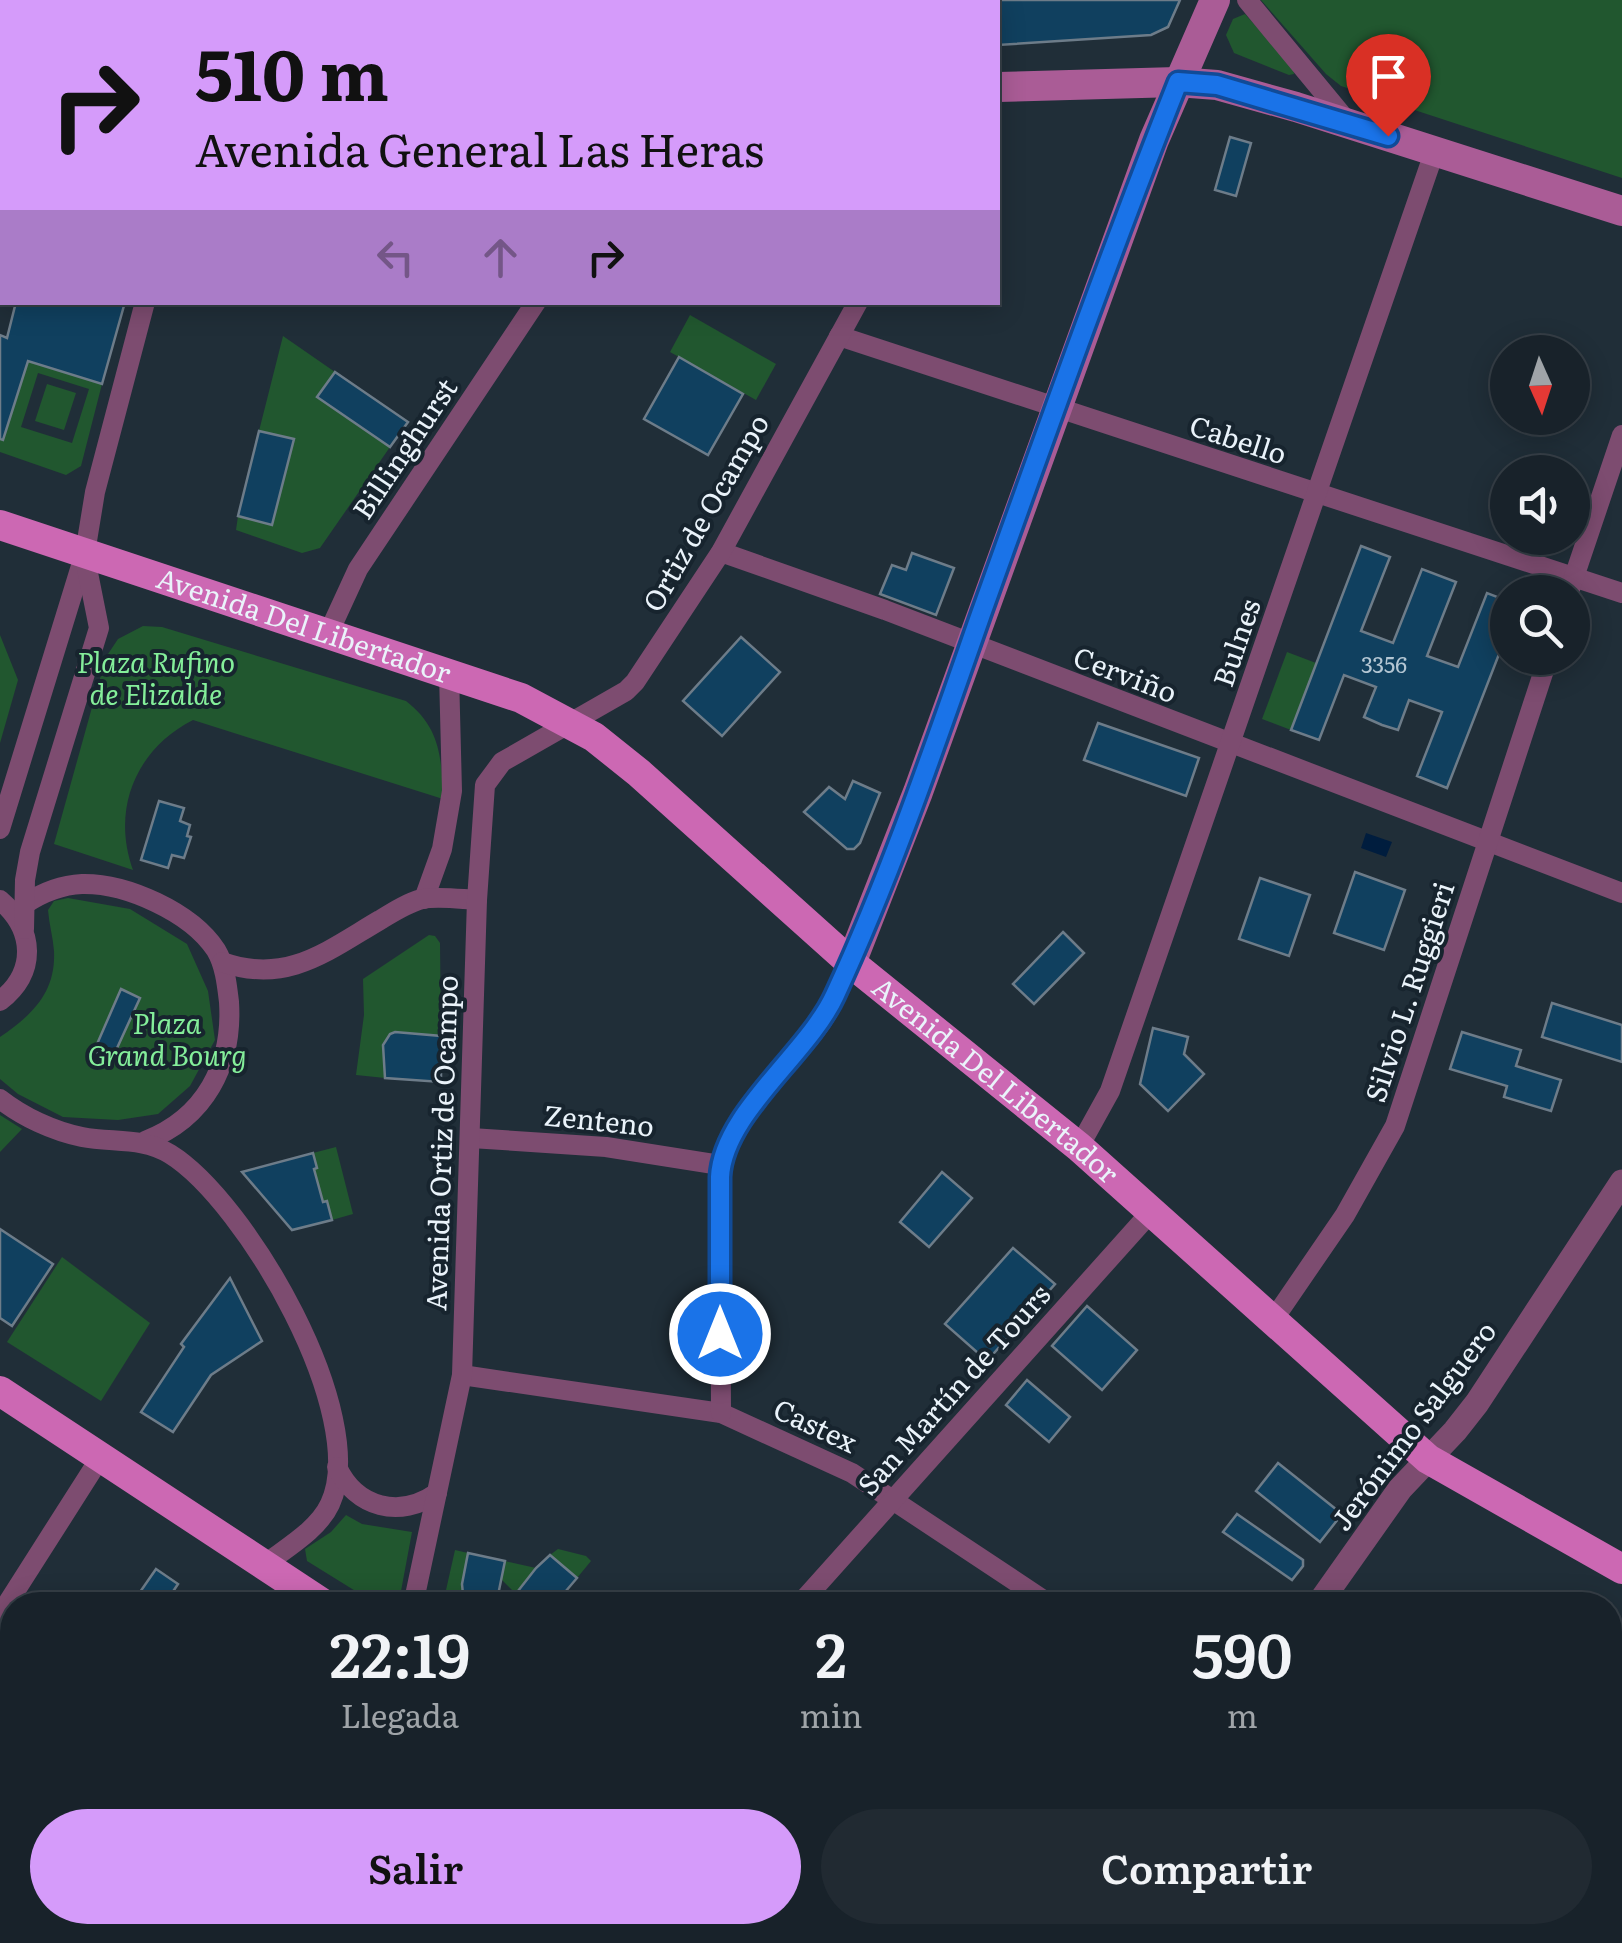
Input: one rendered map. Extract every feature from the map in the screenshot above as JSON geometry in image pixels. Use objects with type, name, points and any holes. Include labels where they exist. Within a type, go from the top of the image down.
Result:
[{"type":"main road","points":[[850,963],[918,792],[1055,408],[1178,82],[1216,0]]},
{"type":"main road","points":[[1000,87],[1178,82],[1217,85],[1622,211]]},
{"type":"main road","name":"Avenida Del Libertador","points":[[0,525],[449,672],[521,698],[594,737],[850,963],[1079,1147],[1428,1459],[1622,1569]]},
{"type":"main road","points":[[0,1391],[305,1592]]},
{"type":"street","points":[[1247,0],[1348,123]]},
{"type":"street","name":"Bulnes","points":[[1079,1147],[1110,1091],[1435,150]]},
{"type":"street","points":[[0,829],[84,553],[95,492],[143,305]]},
{"type":"street","name":"Billinghurst","points":[[329,632],[358,569],[534,305]]},
{"type":"street","name":"Ortiz de Ocampo","points":[[570,723],[626,692],[636,682],[721,552],[856,305]]},
{"type":"street","name":"Cabello","points":[[838,336],[1316,494],[1544,575]]},
{"type":"street","points":[[1575,575],[1622,435]]},
{"type":"street","name":"Cerviño","points":[[721,552],[885,610],[1622,893]]},
{"type":"street","points":[[0,1001],[12,990],[24,968],[30,852],[99,628],[84,553]]},
{"type":"street","name":"Cabello","points":[[1590,588],[1622,593]]},
{"type":"street","points":[[424,899],[442,849],[452,791],[449,672]]},
{"type":"street","name":"Silvio L. Ruggieri","points":[[1273,1320],[1344,1214],[1394,1126],[1542,675]]},
{"type":"street","name":"Avenida Ortiz de Ocampo","points":[[416,1592],[462,1375],[476,900],[485,785],[502,762],[570,723]]},
{"type":"street","points":[[0,1099],[46,1126],[80,1136],[145,1141],[166,1132],[198,1108],[217,1077],[225,1054],[229,1020],[222,962],[215,948],[194,927],[164,908],[103,886],[75,885],[49,890],[25,904]]},
{"type":"street","points":[[222,962],[257,971],[299,965],[404,906],[424,899],[476,900]]},
{"type":"street","points":[[0,900],[24,928]]},
{"type":"street","points":[[720,1413],[720,1166],[729,1141],[744,1118],[824,1019],[850,963]]},
{"type":"street","name":"Zenteno","points":[[471,1138],[606,1148],[720,1166]]},
{"type":"street","points":[[145,1141],[188,1168],[266,1260],[310,1347],[331,1418],[337,1467],[334,1492],[321,1518],[264,1565]]},
{"type":"street","name":"Jerónimo Salguero","points":[[1327,1592],[1380,1517],[1477,1403],[1619,1194]]},
{"type":"street","name":"San Martín de Tours","points":[[810,1592],[1150,1212]]},
{"type":"street","name":"Castex","points":[[462,1375],[720,1413],[852,1473],[1033,1592]]},
{"type":"street","points":[[15,1592],[100,1458]]},
{"type":"street","points":[[337,1467],[350,1488],[380,1506],[404,1508],[437,1493]]},
{"type":"green space","points":[[1261,0],[1622,0],[1622,178],[1341,86]]},
{"type":"green space","points":[[1245,14],[1293,67],[1294,74],[1234,53],[1226,35],[1233,19]]},
{"type":"green space","points":[[690,315],[776,364],[756,400],[670,352]]},
{"type":"green space","points":[[283,336],[335,372],[318,398],[390,447],[320,548],[302,553],[236,530],[238,516],[272,524],[294,440],[259,431]]},
{"type":"green space","points":[[28,361],[102,384],[81,466],[66,475],[0,452],[0,434],[5,435]],"holes":[[[38,373],[89,389],[72,443],[21,427]]]},
{"type":"green space","points":[[47,384],[76,393],[64,430],[35,421]]},
{"type":"green space","name":"Plaza Rufino de Elizalde","points":[[143,626],[162,627],[406,701],[426,722],[437,744],[443,799],[193,720],[156,747],[133,783],[125,825],[133,870],[54,844],[106,657],[118,639]]},
{"type":"green space","points":[[0,635],[18,680],[0,743]]},
{"type":"green space","points":[[1287,652],[1316,663],[1291,730],[1262,719]]},
{"type":"green space","name":"Plaza Grand Bourg","points":[[68,898],[130,909],[187,944],[208,991],[215,1040],[190,1086],[158,1114],[118,1120],[63,1117],[18,1094],[0,1079],[0,1037],[32,1011],[51,979],[54,951],[48,910],[54,901]],"holes":[[[121,990],[140,998],[94,1051]]]},
{"type":"green space","points":[[429,935],[440,943],[441,1036],[390,1034],[383,1045],[385,1078],[356,1075],[364,1015],[363,979]]},
{"type":"green space","points":[[0,1115],[22,1129],[0,1152]]},
{"type":"green space","points":[[336,1147],[353,1214],[332,1220],[327,1202],[323,1202],[313,1153]]},
{"type":"green space","points":[[62,1257],[150,1323],[101,1401],[7,1342]]},
{"type":"green space","points":[[346,1515],[362,1524],[412,1532],[401,1592],[357,1592],[307,1561],[305,1549],[331,1532]]},
{"type":"green space","points":[[558,1549],[591,1561],[577,1578],[550,1555]]},
{"type":"green space","points":[[455,1550],[468,1553],[464,1592],[446,1592]]},
{"type":"green space","points":[[505,1561],[536,1568],[528,1592],[514,1592],[501,1579]]},
{"type":"water","points":[[1366,833],[1392,842],[1386,857],[1361,848]]},
{"type":"building","points":[[1000,0],[1180,0],[1168,27],[1151,35],[1000,45]]},
{"type":"building","points":[[1230,137],[1251,143],[1236,196],[1215,190]]},
{"type":"building","points":[[15,305],[124,305],[102,384],[28,361],[3,440],[0,335],[7,338]]},
{"type":"building","points":[[679,357],[743,394],[708,455],[644,419]]},
{"type":"building","points":[[335,372],[408,422],[390,447],[317,397]]},
{"type":"building","points":[[259,431],[294,439],[272,525],[238,516]]},
{"type":"building","points":[[1361,546],[1390,557],[1361,631],[1393,643],[1422,569],[1456,582],[1427,656],[1458,667],[1487,593],[1490,594],[1491,675],[1447,788],[1417,776],[1442,712],[1409,700],[1398,730],[1382,725],[1364,717],[1376,687],[1344,675],[1319,740],[1291,730]]},
{"type":"building","points":[[912,553],[954,568],[936,615],[880,594],[892,565],[906,570]]},
{"type":"building","points":[[741,637],[780,672],[722,736],[683,701]]},
{"type":"building","points":[[1098,723],[1199,758],[1186,796],[1084,760]]},
{"type":"building","points":[[853,781],[880,793],[860,843],[847,849],[804,812],[829,787],[845,799]]},
{"type":"building","points":[[159,801],[184,808],[180,821],[190,825],[187,836],[191,837],[184,858],[172,855],[168,868],[141,860]]},
{"type":"building","points":[[1355,872],[1405,890],[1384,950],[1334,933]]},
{"type":"building","points":[[1260,878],[1310,895],[1289,956],[1239,939]]},
{"type":"building","points":[[1063,932],[1084,953],[1034,1004],[1013,984]]},
{"type":"building","points":[[121,989],[140,998],[112,1059],[94,1051]]},
{"type":"building","points":[[1552,1003],[1622,1025],[1622,1062],[1542,1037]]},
{"type":"building","points":[[1153,1028],[1188,1037],[1184,1054],[1204,1074],[1168,1111],[1140,1084]]},
{"type":"building","points":[[395,1032],[441,1036],[441,1082],[385,1078],[383,1045]]},
{"type":"building","points":[[1462,1032],[1521,1050],[1516,1066],[1561,1080],[1551,1111],[1504,1097],[1507,1086],[1450,1069]]},
{"type":"building","points":[[313,1153],[323,1202],[327,1201],[332,1220],[292,1230],[242,1172]]},
{"type":"building","points":[[942,1172],[972,1198],[929,1247],[900,1222]]},
{"type":"building","points":[[0,1229],[53,1264],[12,1326],[0,1318]]},
{"type":"building","points":[[1013,1248],[1055,1284],[987,1361],[945,1324]]},
{"type":"building","points":[[230,1278],[262,1341],[211,1375],[173,1432],[141,1412],[184,1347],[181,1344]]},
{"type":"building","points":[[1087,1306],[1137,1350],[1102,1390],[1052,1346]]},
{"type":"building","points":[[1027,1380],[1070,1417],[1049,1442],[1006,1405]]},
{"type":"building","points":[[1278,1463],[1342,1514],[1320,1542],[1256,1491]]},
{"type":"building","points":[[1237,1514],[1303,1560],[1292,1580],[1223,1532]]},
{"type":"building","points":[[468,1553],[505,1561],[499,1592],[463,1592]]},
{"type":"building","points":[[550,1555],[577,1578],[565,1592],[517,1592]]},
{"type":"building","points":[[156,1569],[178,1584],[173,1592],[140,1592]]},
{"type":"route","points":[[720,1334],[723,1154],[744,1118],[824,1019],[850,963],[918,792],[1055,408],[1178,82],[1217,85],[1388,136]]}]
